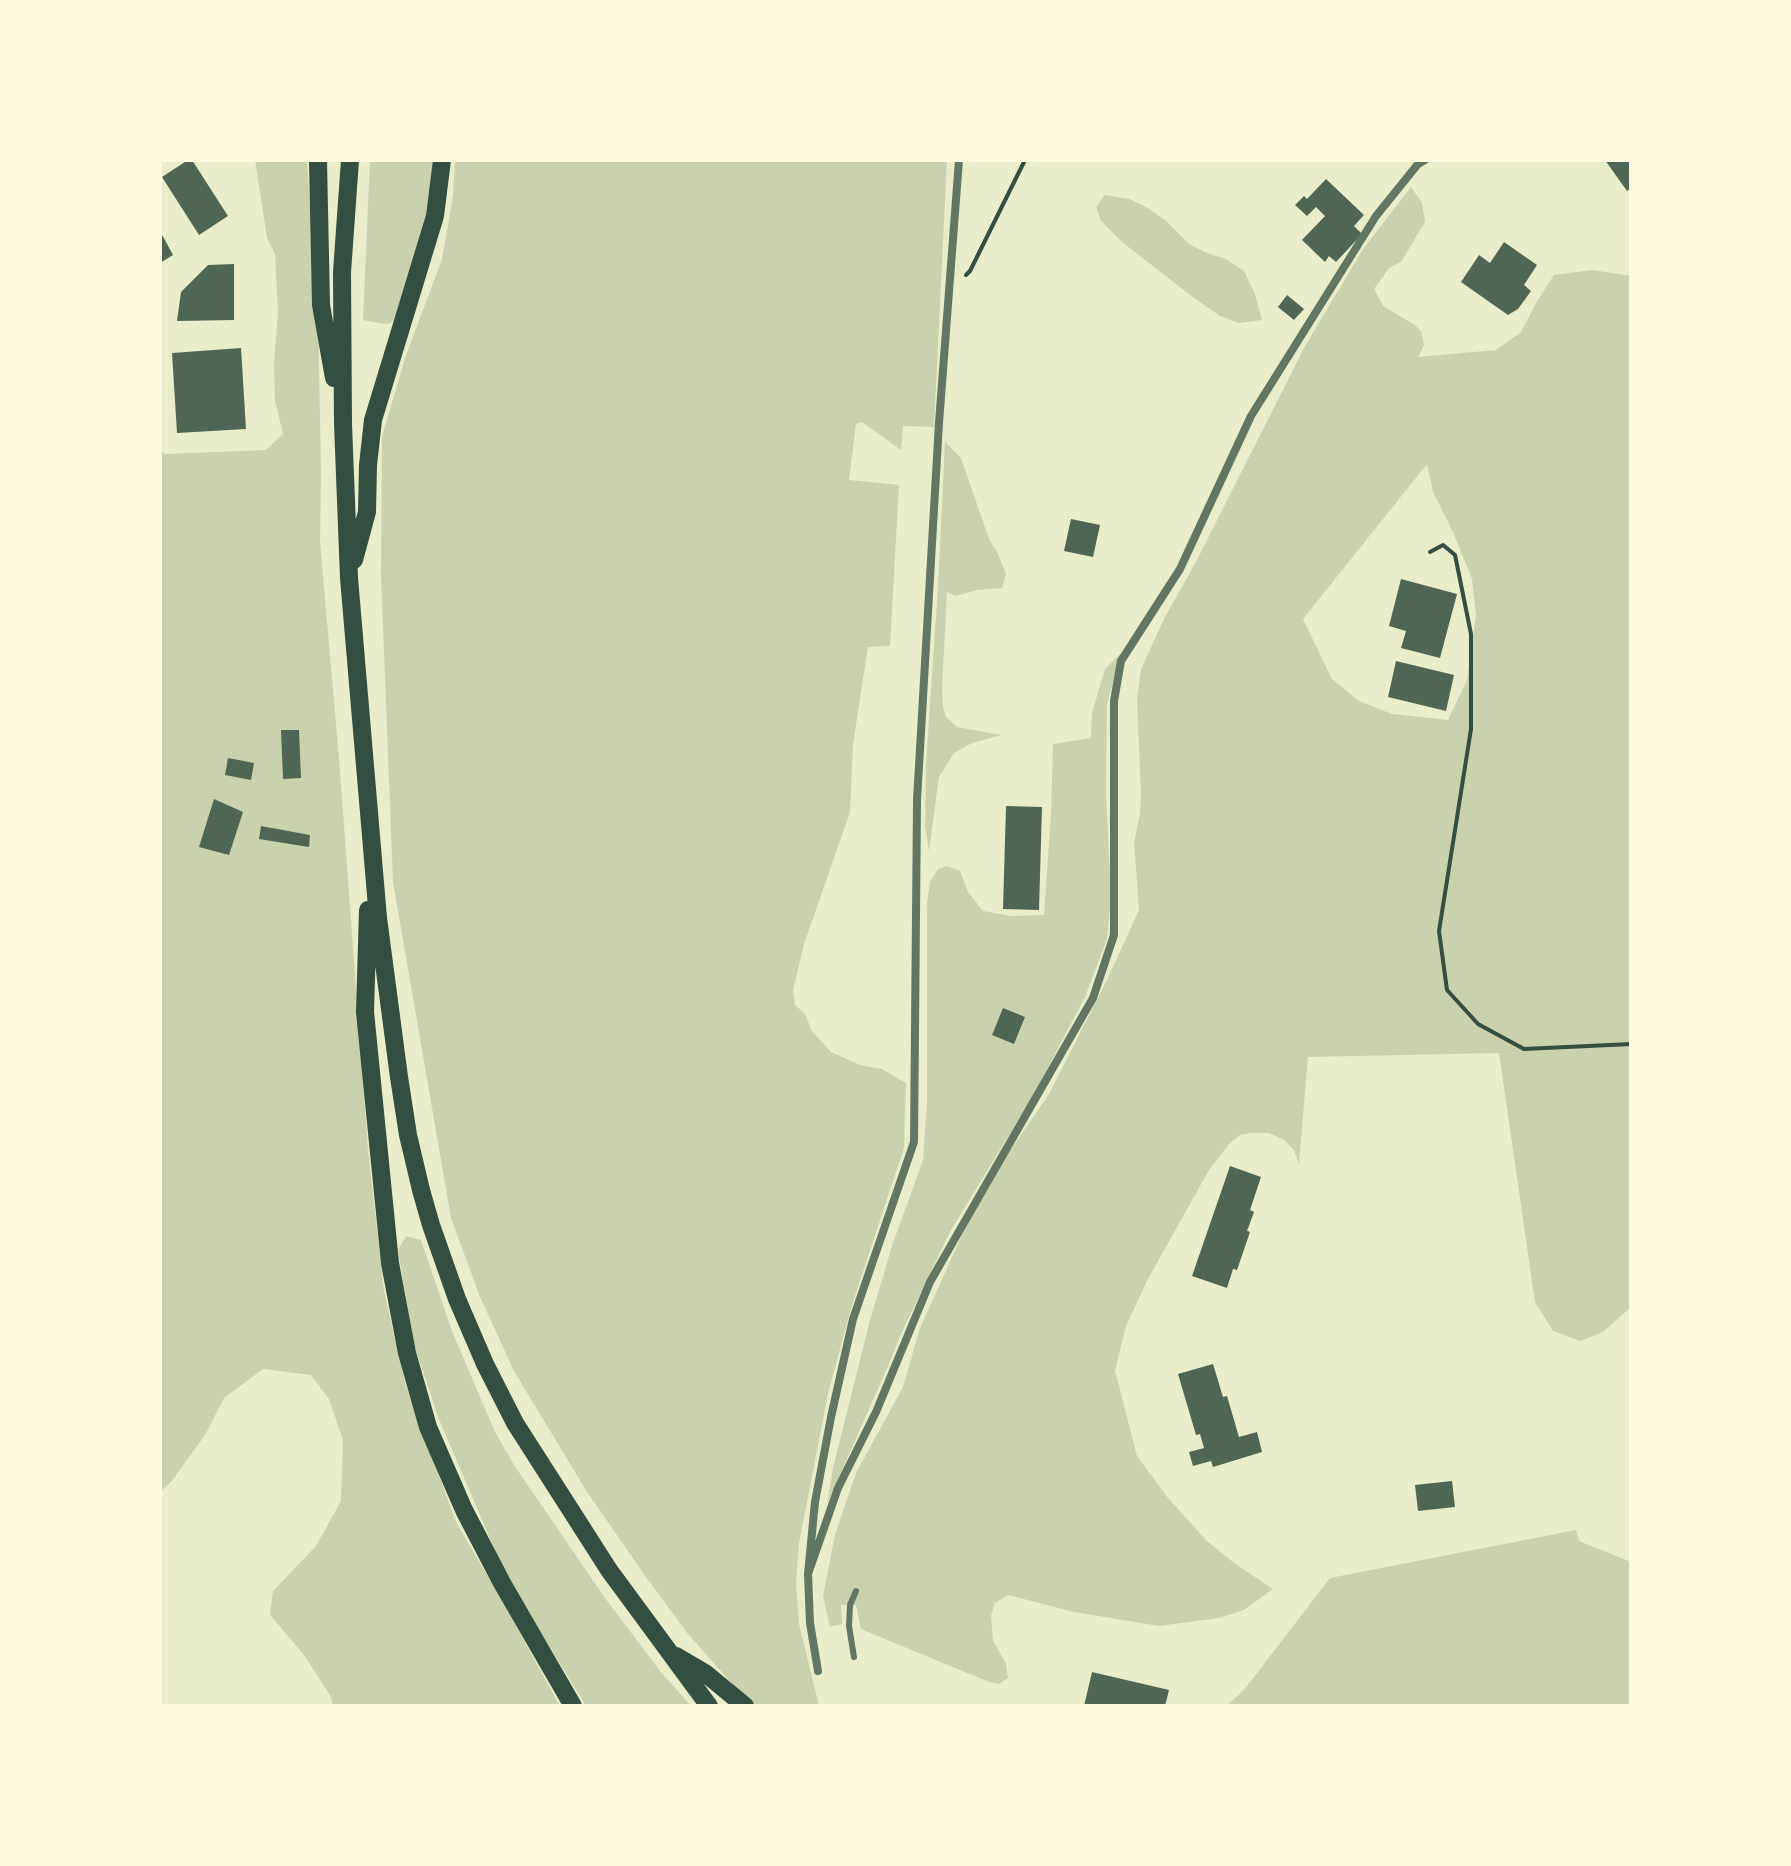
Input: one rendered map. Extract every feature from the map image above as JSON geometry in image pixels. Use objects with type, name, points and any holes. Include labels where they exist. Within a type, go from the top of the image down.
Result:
[{"type":"highway","points":[[318,160],[321,305],[343,424]]},
{"type":"highway","points":[[350,160],[342,272],[343,424],[349,578],[370,839],[408,1135],[431,1225],[457,1299],[515,1423],[609,1570],[709,1706]]},
{"type":"highway","points":[[349,578],[367,512],[373,420],[435,216],[442,160]]},
{"type":"highway","points":[[370,839],[365,1012],[390,1263],[407,1353],[428,1427],[464,1510],[573,1706]]},
{"type":"highway","points":[[668,1652],[705,1673],[745,1706]]},
{"type":"street","points":[[818,1671],[810,1623],[808,1574],[815,1502],[853,1319],[914,1142],[917,800],[938,439],[959,160]]},
{"type":"street","points":[[808,1574],[838,1488],[876,1412],[930,1282],[1093,998],[1114,935],[1114,701],[1121,661],[1180,569],[1251,416],[1376,216],[1418,164],[1425,160]]},
{"type":"lane","points":[[854,1657],[849,1626],[850,1605],[856,1591]]},
{"type":"path","points":[[949,290],[970,271],[1025,160]]},
{"type":"path","points":[[1430,552],[1443,545],[1455,555],[1471,634],[1471,729],[1439,931],[1447,990],[1478,1024],[1524,1049],[1631,1044]]},
{"type":"green space","points":[[255,160],[307,160],[318,314],[320,542],[368,1150],[384,1291],[405,1383],[456,1522],[560,1706],[333,1706],[330,1695],[304,1655],[270,1615],[273,1591],[316,1546],[341,1501],[343,1440],[329,1399],[311,1375],[263,1369],[224,1398],[205,1435],[171,1482],[160,1492],[160,449],[165,454],[266,450],[283,434],[275,401],[278,313],[275,254],[267,238]]},
{"type":"green space","points":[[370,160],[435,160],[434,185],[403,304],[391,323],[384,324],[363,320]]},
{"type":"green space","points":[[455,160],[947,160],[934,427],[903,426],[901,450],[862,422],[856,424],[849,480],[899,485],[890,646],[868,647],[853,744],[850,812],[804,944],[793,990],[795,1005],[805,1014],[812,1031],[831,1052],[860,1065],[882,1069],[906,1083],[904,1148],[853,1302],[829,1389],[799,1543],[796,1583],[799,1624],[819,1706],[755,1706],[688,1634],[587,1492],[514,1371],[480,1297],[451,1218],[393,882],[381,576],[382,437],[405,358],[442,259],[453,196]]},
{"type":"green space","points":[[1411,187],[1422,203],[1425,222],[1401,262],[1389,268],[1374,289],[1383,306],[1421,331],[1424,345],[1418,357],[1496,350],[1521,332],[1554,275],[1592,270],[1631,276],[1631,1307],[1603,1332],[1580,1341],[1553,1331],[1535,1302],[1499,1053],[1308,1057],[1299,1164],[1294,1150],[1284,1140],[1269,1133],[1240,1135],[1230,1143],[1209,1170],[1148,1279],[1126,1326],[1115,1371],[1137,1456],[1168,1498],[1206,1540],[1273,1589],[1244,1610],[1219,1618],[1159,1626],[1074,1612],[1008,1595],[995,1603],[991,1616],[993,1640],[1006,1664],[1008,1678],[999,1684],[989,1682],[861,1629],[856,1605],[841,1605],[842,1624],[830,1627],[823,1596],[835,1535],[856,1473],[903,1387],[920,1328],[963,1233],[1005,1158],[1049,1094],[1139,910],[1134,842],[1141,794],[1137,699],[1141,669],[1304,348],[1363,249]],"holes":[[[1427,464],[1433,492],[1472,579],[1476,615],[1467,680],[1448,720],[1392,714],[1359,701],[1332,679],[1303,619]]]},
{"type":"green space","points":[[1105,195],[1129,199],[1146,207],[1165,220],[1189,244],[1226,259],[1244,271],[1262,320],[1239,323],[1220,316],[1122,242],[1101,221],[1096,207]]},
{"type":"green space","points":[[945,442],[961,458],[989,539],[1006,574],[1002,588],[956,596],[947,592],[943,707],[946,717],[957,727],[1001,735],[972,743],[954,753],[939,777],[929,851],[925,826],[926,764]]},
{"type":"green space","points":[[1121,653],[1107,704],[1106,793],[1111,897],[1107,939],[1085,997],[1033,1096],[951,1230],[901,1334],[827,1504],[870,1320],[923,1160],[927,1103],[927,903],[930,882],[938,869],[947,866],[960,871],[968,892],[983,911],[1011,916],[1044,915],[1053,744],[1091,738],[1092,713],[1105,669]]},
{"type":"green space","points":[[406,1236],[421,1240],[452,1331],[494,1430],[514,1465],[605,1598],[660,1671],[691,1706],[586,1706],[507,1578],[438,1417],[414,1344],[398,1250]]},
{"type":"green space","points":[[1576,1530],[1579,1541],[1631,1562],[1631,1706],[1226,1706],[1244,1690],[1330,1578]]},
{"type":"building","points":[[192,160],[228,216],[199,235],[162,177]]},
{"type":"building","points":[[1605,160],[1631,160],[1631,188],[1627,191]]},
{"type":"building","points":[[1326,179],[1364,215],[1354,226],[1362,234],[1336,262],[1329,256],[1325,262],[1302,240],[1325,216],[1316,207],[1307,216],[1295,205],[1304,196],[1307,199]]},
{"type":"building","points":[[160,231],[173,255],[160,263]]},
{"type":"building","points":[[1504,242],[1537,265],[1524,285],[1531,291],[1518,309],[1508,315],[1461,282],[1479,255],[1490,263]]},
{"type":"building","points":[[234,264],[234,320],[177,321],[181,292],[208,265]]},
{"type":"building","points":[[1287,295],[1304,309],[1294,320],[1278,307]]},
{"type":"building","points":[[241,348],[246,429],[177,433],[172,353]]},
{"type":"building","points":[[1071,519],[1100,525],[1093,557],[1064,551]]},
{"type":"building","points":[[1401,579],[1457,594],[1440,658],[1401,648],[1406,631],[1389,626]]},
{"type":"building","points":[[1396,661],[1454,675],[1446,711],[1388,697]]},
{"type":"building","points":[[281,730],[299,730],[301,778],[283,779]]},
{"type":"building","points":[[228,758],[254,763],[251,780],[225,775]]},
{"type":"building","points":[[214,799],[243,812],[229,855],[199,847]]},
{"type":"building","points":[[1006,806],[1042,807],[1039,910],[1003,909]]},
{"type":"building","points":[[261,826],[310,835],[309,847],[259,839]]},
{"type":"building","points":[[1003,1008],[1025,1017],[1014,1044],[992,1035]]},
{"type":"building","points":[[1230,1166],[1261,1177],[1250,1210],[1254,1212],[1247,1231],[1250,1232],[1237,1270],[1233,1269],[1227,1288],[1192,1276]]},
{"type":"building","points":[[1213,1364],[1223,1397],[1227,1396],[1239,1437],[1257,1432],[1262,1452],[1213,1467],[1211,1461],[1193,1466],[1189,1452],[1204,1448],[1200,1434],[1196,1435],[1178,1374]]},
{"type":"building","points":[[1452,1481],[1455,1507],[1418,1511],[1415,1485]]},
{"type":"building","points":[[1092,1672],[1169,1690],[1165,1706],[1084,1706]]}]
